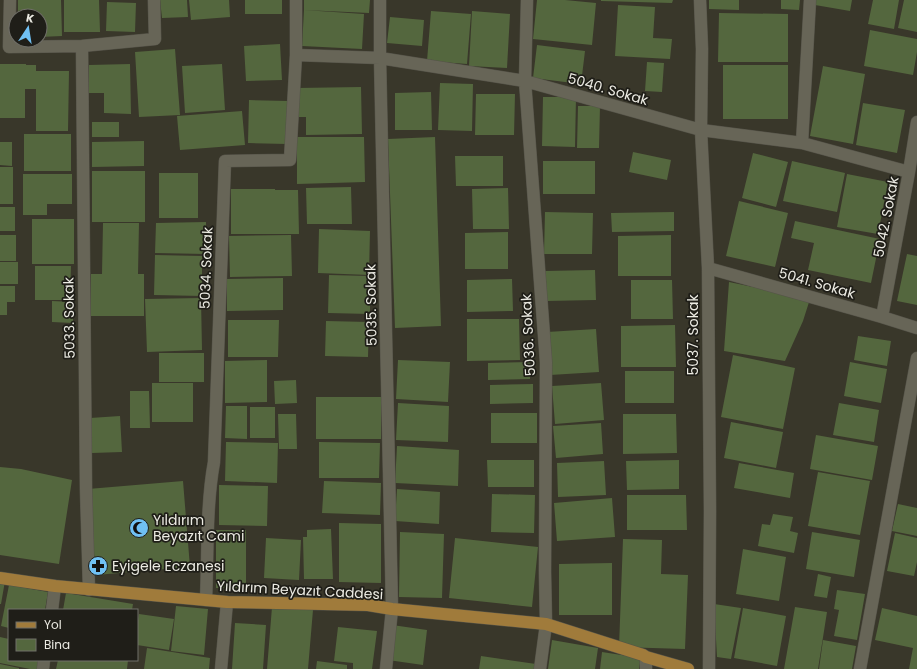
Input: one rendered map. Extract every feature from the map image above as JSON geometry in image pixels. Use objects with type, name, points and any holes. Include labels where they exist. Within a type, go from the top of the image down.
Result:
[{"type":"main road","name":"Yıldırım Beyazıt Caddesi","points":[[0,578],[89,590],[227,602],[368,605],[392,609],[546,624],[643,655],[646,663],[688,669]]},
{"type":"street","points":[[10,0],[9,47],[82,46],[155,40],[154,0]]},
{"type":"street","name":"5034. Sokak","points":[[206,600],[209,513],[214,462],[225,161],[290,160],[296,55],[296,0]]},
{"type":"street","name":"5035. Sokak","points":[[380,0],[392,609],[386,669]]},
{"type":"street","name":"5036. Sokak","points":[[527,0],[525,81],[546,362],[546,624],[540,669]]},
{"type":"street","name":"5037. Sokak","points":[[700,0],[702,49],[702,130],[708,268],[710,503],[709,669]]},
{"type":"street","points":[[802,143],[810,0]]},
{"type":"street","name":"5033. Sokak","points":[[82,46],[86,489],[89,590]]},
{"type":"street","name":"5040. Sokak","points":[[296,55],[380,58],[525,81],[702,130],[802,143],[909,172]]},
{"type":"street","name":"5042. Sokak","points":[[882,317],[917,122]]},
{"type":"street","name":"5041. Sokak","points":[[708,268],[917,328]]},
{"type":"street","points":[[860,669],[917,358]]},
{"type":"street","points":[[52,609],[55,586]]},
{"type":"street","points":[[221,669],[227,602]]},
{"type":"building","points":[[18,0],[61,0],[62,36],[48,37],[48,8],[18,8]]},
{"type":"building","points":[[64,0],[99,0],[100,32],[64,32]]},
{"type":"building","points":[[160,0],[187,0],[188,17],[162,18]]},
{"type":"building","points":[[189,0],[229,0],[230,17],[191,20]]},
{"type":"building","points":[[245,0],[282,0],[282,14],[245,14]]},
{"type":"building","points":[[304,0],[370,0],[369,13],[304,10]]},
{"type":"building","points":[[537,0],[565,0],[596,3],[592,45],[533,39]]},
{"type":"building","points":[[601,0],[673,0],[672,3]]},
{"type":"building","points":[[709,0],[739,0],[739,10],[709,9]]},
{"type":"building","points":[[781,0],[800,0],[799,10],[781,9]]},
{"type":"building","points":[[816,0],[852,0],[850,11],[815,5]]},
{"type":"building","points":[[873,0],[899,0],[894,29],[868,24]]},
{"type":"building","points":[[904,0],[917,0],[917,32],[898,28]]},
{"type":"building","points":[[107,2],[136,3],[135,32],[106,31]]},
{"type":"building","points":[[618,5],[655,7],[653,38],[672,39],[670,59],[615,56]]},
{"type":"building","points":[[304,10],[364,14],[362,49],[302,46]]},
{"type":"building","points":[[431,11],[471,14],[467,64],[427,61]]},
{"type":"building","points":[[472,11],[510,14],[507,68],[469,66]]},
{"type":"building","points":[[719,13],[788,14],[788,62],[718,62]]},
{"type":"building","points":[[390,17],[424,20],[422,46],[387,43]]},
{"type":"building","points":[[870,30],[917,39],[917,52],[913,75],[864,66]]},
{"type":"building","points":[[280,44],[282,80],[246,81],[244,46]]},
{"type":"building","points":[[537,45],[585,51],[581,84],[533,78]]},
{"type":"building","points":[[175,49],[180,115],[139,117],[135,52]]},
{"type":"building","points":[[647,62],[664,63],[662,92],[645,91]]},
{"type":"building","points":[[0,64],[36,65],[36,71],[69,71],[68,131],[36,131],[36,89],[25,89],[25,118],[0,118]]},
{"type":"building","points":[[130,64],[131,114],[104,113],[104,93],[89,93],[89,65]]},
{"type":"building","points":[[222,64],[225,110],[185,113],[182,66]]},
{"type":"building","points":[[723,65],[788,65],[788,119],[723,119]]},
{"type":"building","points":[[823,66],[865,74],[853,144],[810,136]]},
{"type":"building","points":[[440,83],[473,84],[472,131],[438,130]]},
{"type":"building","points":[[361,87],[362,134],[306,135],[306,117],[298,117],[297,88]]},
{"type":"building","points":[[431,92],[432,130],[395,130],[395,93]]},
{"type":"building","points":[[476,94],[515,94],[514,135],[475,135]]},
{"type":"building","points":[[543,97],[576,97],[575,147],[542,146]]},
{"type":"building","points":[[249,100],[288,101],[287,144],[248,143]]},
{"type":"building","points":[[863,103],[905,110],[897,153],[856,145]]},
{"type":"building","points":[[578,106],[600,106],[599,148],[577,148]]},
{"type":"building","points":[[242,111],[245,145],[180,150],[177,116]]},
{"type":"building","points":[[92,122],[119,122],[119,137],[92,137]]},
{"type":"building","points":[[24,134],[71,134],[71,171],[24,171]]},
{"type":"building","points":[[297,137],[364,137],[365,182],[297,184]]},
{"type":"building","points":[[435,137],[441,326],[395,328],[388,139]]},
{"type":"building","points":[[144,141],[144,166],[92,167],[92,142]]},
{"type":"building","points":[[0,142],[12,142],[12,166],[0,165]]},
{"type":"building","points":[[633,152],[671,160],[667,180],[629,172]]},
{"type":"building","points":[[753,153],[788,162],[776,207],[742,198]]},
{"type":"building","points":[[455,156],[503,156],[503,186],[456,186]]},
{"type":"building","points":[[543,161],[595,161],[595,194],[543,194]]},
{"type":"building","points":[[792,161],[845,173],[837,212],[783,201]]},
{"type":"building","points":[[0,167],[13,167],[13,204],[0,204]]},
{"type":"building","points":[[92,171],[145,171],[145,222],[92,222]]},
{"type":"building","points":[[159,173],[198,173],[198,218],[159,218]]},
{"type":"building","points":[[23,174],[72,174],[72,204],[47,204],[47,215],[23,215]]},
{"type":"building","points":[[847,174],[888,182],[878,234],[837,227]]},
{"type":"building","points":[[351,187],[352,224],[307,224],[306,188]]},
{"type":"building","points":[[508,188],[509,229],[473,229],[472,189]]},
{"type":"building","points":[[231,189],[298,190],[299,234],[231,234]]},
{"type":"building","points":[[739,201],[788,213],[775,267],[726,256]]},
{"type":"building","points":[[0,207],[15,207],[15,231],[0,231]]},
{"type":"building","points":[[545,212],[593,213],[592,254],[544,254]]},
{"type":"building","points":[[674,212],[674,231],[612,232],[611,213]]},
{"type":"building","points":[[32,219],[74,219],[74,264],[32,264]]},
{"type":"building","points":[[795,221],[880,239],[871,283],[808,270],[814,243],[791,238]]},
{"type":"building","points":[[206,222],[206,254],[155,253],[156,223]]},
{"type":"building","points":[[103,223],[139,223],[138,274],[144,274],[144,316],[91,316],[91,274],[102,274]]},
{"type":"building","points":[[319,229],[370,231],[369,275],[318,273]]},
{"type":"building","points":[[508,232],[508,269],[465,269],[465,233]]},
{"type":"building","points":[[0,235],[16,235],[16,261],[0,261]]},
{"type":"building","points":[[291,235],[292,276],[230,277],[229,236]]},
{"type":"building","points":[[671,235],[671,276],[618,276],[618,236]]},
{"type":"building","points":[[907,254],[917,256],[917,305],[897,301]]},
{"type":"building","points":[[155,255],[202,256],[202,296],[154,295]]},
{"type":"building","points":[[0,262],[18,262],[18,284],[0,284]]},
{"type":"building","points":[[35,266],[71,266],[70,300],[35,300]]},
{"type":"building","points":[[595,270],[596,300],[546,301],[545,271]]},
{"type":"building","points":[[329,275],[370,276],[370,314],[328,313]]},
{"type":"building","points":[[283,278],[283,310],[227,311],[227,279]]},
{"type":"building","points":[[512,279],[513,311],[467,312],[467,280]]},
{"type":"building","points":[[631,280],[672,280],[673,319],[631,319]]},
{"type":"building","points":[[729,282],[810,299],[803,321],[785,361],[724,351]]},
{"type":"building","points":[[0,286],[15,286],[15,302],[7,302],[7,315],[0,315]]},
{"type":"building","points":[[201,298],[202,350],[147,352],[145,299]]},
{"type":"building","points":[[52,301],[73,302],[73,323],[52,322]]},
{"type":"building","points":[[467,319],[519,319],[520,360],[467,361]]},
{"type":"building","points":[[228,320],[279,320],[278,357],[228,357]]},
{"type":"building","points":[[326,321],[369,322],[368,357],[325,356]]},
{"type":"building","points":[[675,325],[676,367],[621,367],[621,326]]},
{"type":"building","points":[[596,329],[599,372],[550,375],[547,332]]},
{"type":"building","points":[[858,336],[891,341],[887,366],[854,360]]},
{"type":"building","points":[[159,353],[204,353],[204,382],[159,382]]},
{"type":"building","points":[[733,355],[795,368],[783,429],[721,417]]},
{"type":"building","points":[[267,360],[267,402],[225,403],[225,361]]},
{"type":"building","points":[[398,360],[450,362],[448,402],[396,399]]},
{"type":"building","points":[[530,362],[530,379],[488,380],[488,363]]},
{"type":"building","points":[[850,362],[887,369],[881,403],[844,396]]},
{"type":"building","points":[[625,371],[674,371],[674,403],[625,403]]},
{"type":"building","points":[[296,380],[297,403],[275,404],[274,381]]},
{"type":"building","points":[[152,383],[193,383],[193,422],[152,422]]},
{"type":"building","points":[[601,383],[604,420],[555,424],[552,386]]},
{"type":"building","points":[[533,384],[533,403],[490,404],[490,385]]},
{"type":"building","points":[[130,391],[149,391],[150,428],[130,428]]},
{"type":"building","points":[[316,397],[381,397],[381,439],[316,439]]},
{"type":"building","points":[[398,403],[449,406],[448,442],[396,440]]},
{"type":"building","points":[[839,403],[879,410],[874,442],[833,435]]},
{"type":"building","points":[[226,406],[247,406],[247,439],[225,438]]},
{"type":"building","points":[[250,407],[275,407],[275,438],[250,438]]},
{"type":"building","points":[[491,413],[537,413],[537,443],[491,443]]},
{"type":"building","points":[[278,414],[296,414],[297,449],[279,449]]},
{"type":"building","points":[[623,414],[676,414],[677,453],[623,454]]},
{"type":"building","points":[[120,416],[122,452],[92,453],[90,418]]},
{"type":"building","points":[[731,422],[783,432],[776,468],[724,458]]},
{"type":"building","points":[[601,423],[603,454],[556,458],[553,426]]},
{"type":"building","points":[[816,435],[878,446],[872,480],[810,469]]},
{"type":"building","points":[[226,442],[278,443],[277,483],[225,481]]},
{"type":"building","points":[[319,442],[380,443],[379,478],[319,478]]},
{"type":"building","points":[[397,446],[459,450],[458,486],[395,483]]},
{"type":"building","points":[[487,460],[534,460],[534,487],[488,487]]},
{"type":"building","points":[[679,460],[679,489],[627,490],[626,461]]},
{"type":"building","points":[[604,461],[606,495],[558,497],[557,463]]},
{"type":"building","points":[[739,463],[794,473],[790,498],[734,488]]},
{"type":"building","points":[[0,467],[21,469],[72,480],[59,564],[0,555]]},
{"type":"building","points":[[818,472],[870,481],[860,535],[808,526]]},
{"type":"building","name":"Yıldırım Beyazıt Cami","points":[[183,481],[190,567],[96,575],[88,489]]},
{"type":"building","points":[[324,481],[381,483],[380,515],[322,513]]},
{"type":"building","points":[[219,485],[268,486],[267,526],[219,525]]},
{"type":"building","points":[[397,489],[440,492],[439,524],[395,521]]},
{"type":"building","points":[[492,494],[535,495],[534,533],[491,532]]},
{"type":"building","points":[[627,495],[686,495],[687,530],[627,530]]},
{"type":"building","points":[[612,498],[615,537],[557,541],[554,503]]},
{"type":"building","points":[[898,504],[917,508],[917,536],[892,531]]},
{"type":"building","points":[[773,514],[793,517],[790,531],[798,533],[794,553],[758,546],[762,524],[770,525]]},
{"type":"building","points":[[339,523],[381,524],[381,583],[339,582]]},
{"type":"building","points":[[331,529],[333,579],[304,579],[303,537],[307,537],[307,530]]},
{"type":"building","points":[[216,530],[246,530],[246,588],[216,588]]},
{"type":"building","points":[[400,532],[444,534],[442,598],[399,597]]},
{"type":"building","points":[[812,532],[860,540],[854,577],[806,569]]},
{"type":"building","points":[[895,533],[917,538],[917,562],[914,576],[887,571]]},
{"type":"building","points":[[266,538],[301,540],[299,580],[264,578]]},
{"type":"building","points":[[455,538],[538,547],[532,607],[449,598]]},
{"type":"building","points":[[623,539],[662,540],[661,574],[688,575],[685,649],[619,647]]},
{"type":"building","points":[[743,549],[786,557],[779,601],[736,594]]},
{"type":"building","points":[[612,563],[612,615],[559,615],[559,564]]},
{"type":"building","points":[[818,574],[831,577],[827,598],[814,596]]},
{"type":"building","points":[[0,580],[5,581],[1,604],[0,604]]},
{"type":"building","points":[[9,585],[48,592],[45,609],[8,609],[8,628],[1,626]]},
{"type":"building","points":[[837,590],[865,594],[857,640],[834,636],[839,610],[834,609]]},
{"type":"building","points":[[66,593],[133,604],[132,609],[63,609]]},
{"type":"building","points":[[714,604],[741,608],[731,659],[717,657]]},
{"type":"building","points":[[176,606],[208,609],[204,655],[171,651]]},
{"type":"building","points":[[272,607],[313,610],[308,669],[267,669]]},
{"type":"building","points":[[795,607],[827,612],[818,669],[784,669]]},
{"type":"building","points":[[743,608],[786,616],[777,666],[734,658]]},
{"type":"building","points":[[882,608],[917,616],[917,669],[909,669],[913,648],[875,640]]},
{"type":"building","points":[[139,614],[174,619],[169,650],[138,645]]},
{"type":"building","points":[[235,623],[266,625],[263,669],[232,669]]},
{"type":"building","points":[[392,625],[427,630],[423,665],[388,660]]},
{"type":"building","points":[[338,627],[377,631],[372,669],[353,669],[353,663],[334,661]]},
{"type":"building","points":[[0,637],[8,639],[8,661],[39,661],[38,669],[30,669],[0,663]]},
{"type":"building","points":[[552,640],[598,648],[595,669],[548,669]]},
{"type":"building","points":[[823,640],[856,646],[852,669],[819,669]]},
{"type":"building","points":[[147,648],[210,658],[209,669],[144,669]]},
{"type":"building","points":[[602,652],[641,658],[639,669],[600,669]]},
{"type":"building","points":[[481,656],[536,664],[536,669],[479,669]]},
{"type":"building","points":[[58,661],[128,661],[127,669],[56,669]]},
{"type":"building","points":[[317,661],[347,665],[347,669],[316,669]]},
{"type":"building","points":[[0,664],[19,668],[19,669],[0,669]]},
{"type":"place","name":"Yıldırım Beyazıt Cami","points":[[139,528]]},
{"type":"place","name":"Eyigele Eczanesi","points":[[98,566]]}]
